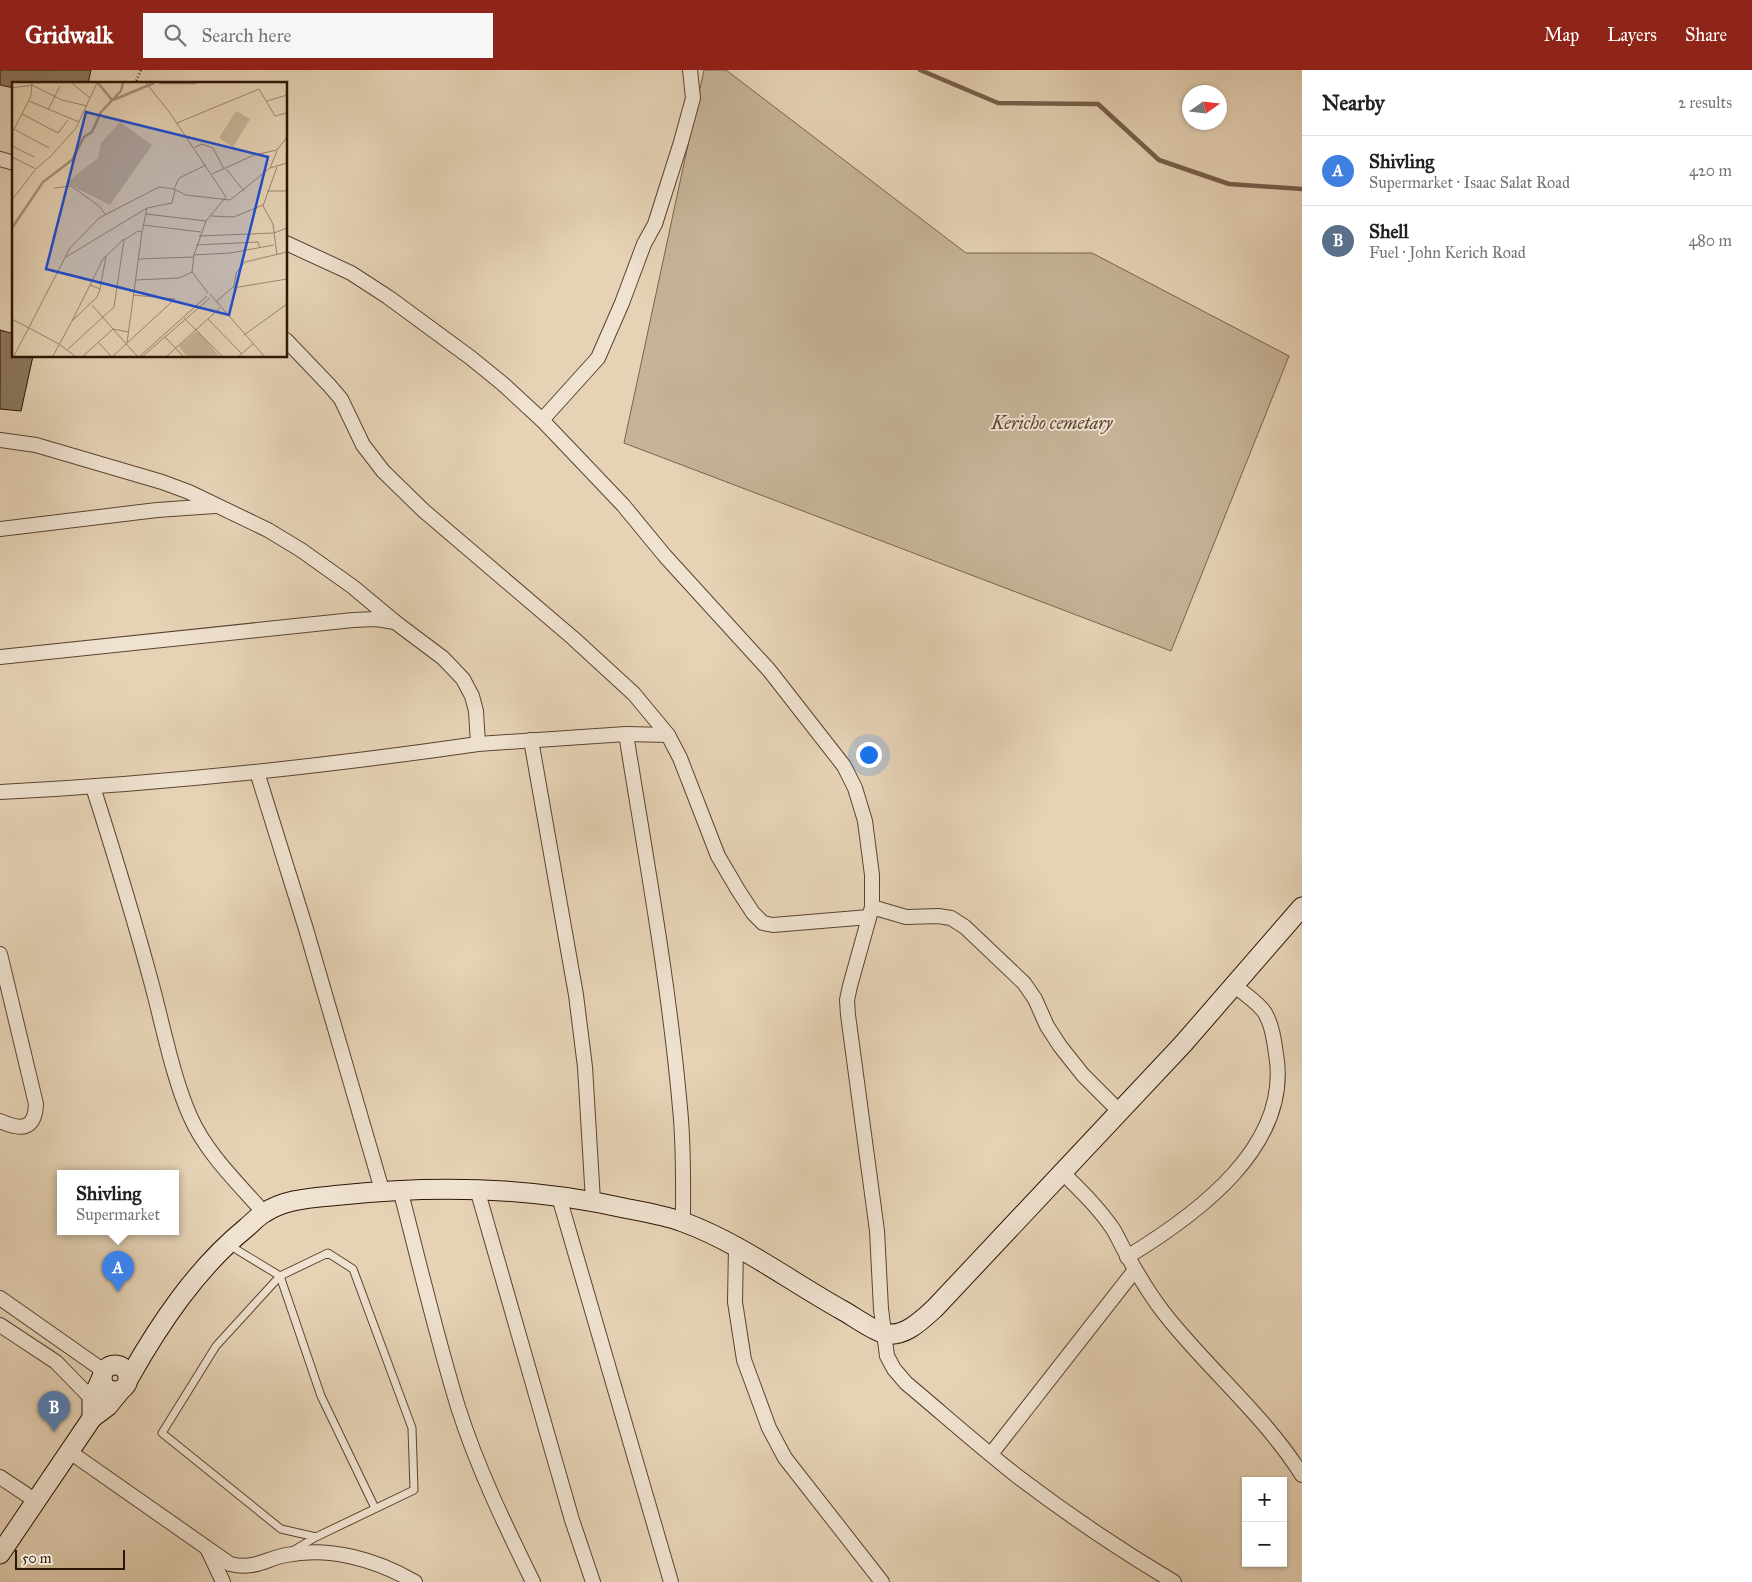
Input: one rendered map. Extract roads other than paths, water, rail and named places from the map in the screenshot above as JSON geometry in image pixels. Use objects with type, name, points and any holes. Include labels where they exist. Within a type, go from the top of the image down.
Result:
[{"type":"street","points":[[542,420],[598,358],[622,303],[644,244],[655,224],[681,142],[693,98],[690,70]]},
{"type":"street","points":[[288,244],[351,273],[388,297],[471,358],[542,420],[623,505],[665,556],[769,670],[844,766],[855,788],[865,821],[872,875],[871,912],[847,1000],[861,1120],[877,1231],[887,1356],[894,1369],[906,1383],[991,1454],[1086,1526],[1138,1561],[1174,1582]]},
{"type":"street","points":[[288,342],[330,385],[341,400],[363,445],[383,472],[424,511],[573,638],[634,694],[668,736],[680,758],[718,856],[759,920],[773,924],[871,912],[906,917],[938,916],[958,921],[1024,983],[1035,999],[1047,1026],[1060,1046],[1083,1075],[1120,1111]]},
{"type":"street","points":[[0,440],[36,445],[162,482],[189,492],[268,530],[301,550],[353,586],[443,658],[463,679],[474,703],[478,744]]},
{"type":"street","points":[[0,529],[157,510],[215,506]]},
{"type":"street","points":[[0,657],[353,620],[376,619],[396,622]]},
{"type":"street","points":[[0,792],[93,788],[257,772],[478,744],[626,734],[668,736]]},
{"type":"street","points":[[626,734],[667,987],[683,1155],[682,1222]]},
{"type":"street","points":[[531,740],[560,898],[583,1049],[592,1201]]},
{"type":"street","points":[[257,772],[433,1318],[458,1408],[493,1500],[532,1582]]},
{"type":"street","points":[[93,788],[190,1117],[224,1167],[264,1213]]},
{"type":"street","points":[[0,1554],[92,1418],[108,1406],[125,1384],[152,1337],[203,1269],[226,1244],[264,1213],[277,1206],[301,1200],[391,1190],[477,1189],[592,1201],[682,1222],[736,1247],[809,1292],[884,1333],[898,1333],[909,1329],[924,1319],[1183,1044],[1302,908]]},
{"type":"street","points":[[0,954],[36,1104],[36,1113],[32,1121],[26,1126],[20,1128],[13,1127],[0,1120]]},
{"type":"street","points":[[1127,1257],[1168,1232],[1218,1192],[1251,1153],[1263,1133],[1276,1099],[1278,1067],[1273,1036],[1269,1021],[1264,1012],[1234,985]]},
{"type":"street","points":[[1062,1172],[1094,1204],[1113,1230],[1135,1270],[1164,1312],[1294,1461],[1302,1475]]},
{"type":"street","points":[[477,1189],[572,1520],[593,1582]]},
{"type":"street","points":[[559,1197],[671,1582]]},
{"type":"street","points":[[736,1247],[735,1302],[744,1360],[769,1428],[785,1458],[882,1582]]},
{"type":"street","points":[[991,1454],[1135,1270]]},
{"type":"street","points":[[0,1298],[106,1371]]},
{"type":"street","points":[[0,1325],[56,1362],[92,1399]]},
{"type":"street","points":[[92,1418],[92,1399],[106,1371],[152,1337]]},
{"type":"street","points":[[106,1371],[122,1366],[128,1373],[125,1384]]},
{"type":"street","points":[[70,1452],[230,1564],[262,1564],[285,1555],[323,1552],[339,1553],[384,1568],[415,1582]]},
{"type":"street","points":[[0,1477],[36,1501]]},
{"type":"street","points":[[207,1549],[223,1582]]},
{"type":"lane","points":[[226,1244],[280,1276],[320,1396],[375,1508]]},
{"type":"lane","points":[[285,1555],[316,1537],[414,1490],[412,1428],[353,1269],[328,1253],[280,1276],[216,1346],[162,1433],[281,1529],[316,1537]]},
{"type":"waterway","points":[[920,70],[998,103],[1098,104],[1159,160],[1229,184],[1302,189]]},
{"type":"place","name":"Shivling","points":[[118,1292]]},
{"type":"place","name":"Shell","points":[[54,1432]]},
{"type":"park label","name":"Kericho cemetary","points":[[1052,423]]}]
